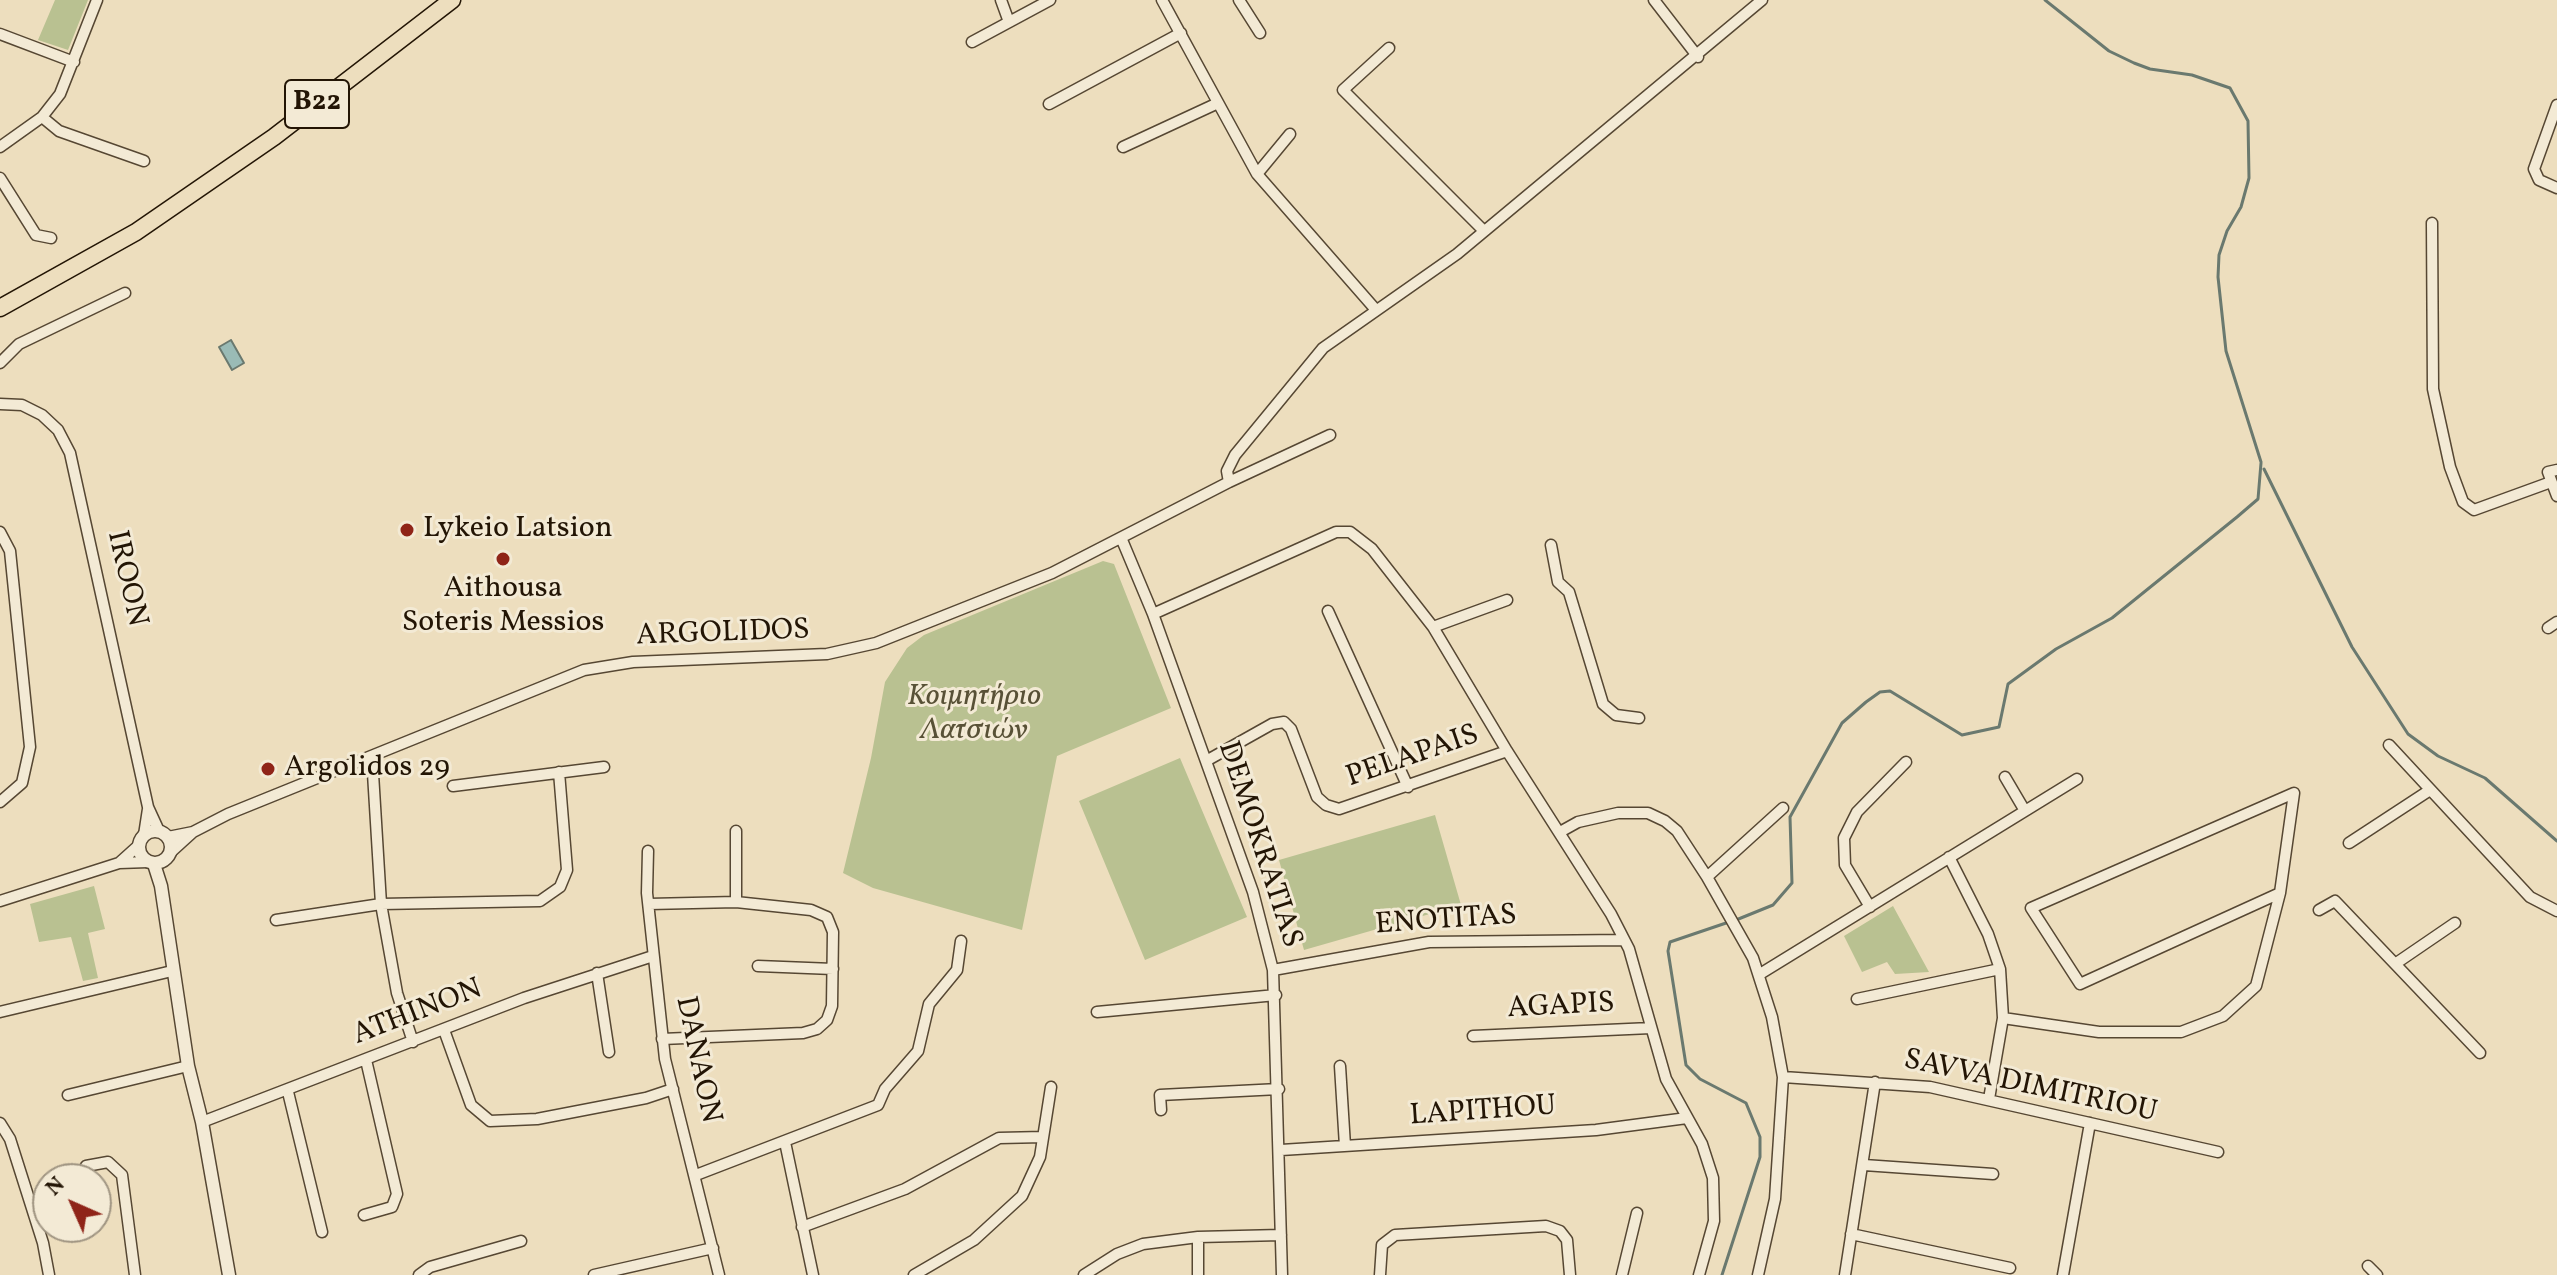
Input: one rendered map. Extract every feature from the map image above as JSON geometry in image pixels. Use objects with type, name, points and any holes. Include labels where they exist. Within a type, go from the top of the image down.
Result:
[{"type":"main road","name":"B22","points":[[0,308],[90,260],[274,137],[452,0]]},
{"type":"main road","name":"B22","points":[[0,296],[178,202]]},
{"type":"street","points":[[0,147],[42,117],[60,94],[97,0]]},
{"type":"street","points":[[1001,0],[1009,22]]},
{"type":"street","points":[[972,42],[1050,0]]},
{"type":"street","points":[[1162,0],[1257,174],[1376,310]]},
{"type":"street","points":[[1239,0],[1260,33]]},
{"type":"street","points":[[1654,0],[1698,57]]},
{"type":"street","points":[[1229,482],[1227,471],[1231,460],[1306,364],[1376,310],[1444,264],[1698,57],[1762,0]]},
{"type":"street","points":[[1049,104],[1181,33]]},
{"type":"street","points":[[0,34],[74,62]]},
{"type":"street","points":[[1389,48],[1343,90],[1483,230]]},
{"type":"street","points":[[1123,147],[1218,103]]},
{"type":"street","points":[[2557,105],[2534,169],[2539,180],[2557,188]]},
{"type":"street","points":[[42,117],[59,131],[144,161]]},
{"type":"street","points":[[1257,174],[1290,134]]},
{"type":"street","points":[[0,178],[36,235],[51,238]]},
{"type":"street","points":[[2432,223],[2433,389],[2450,467],[2463,502],[2474,510],[2551,482]]},
{"type":"street","points":[[0,363],[19,344],[125,293]]},
{"type":"street","name":"IROON","points":[[0,404],[22,405],[42,415],[58,430],[70,453],[148,807],[163,834]]},
{"type":"street","name":"ARGOLIDOS","points":[[159,860],[193,832],[252,804],[584,670],[633,662],[827,654],[865,647],[1052,573],[1122,540],[1229,482],[1330,435]]},
{"type":"street","points":[[2557,470],[2548,472],[2557,496]]},
{"type":"street","points":[[1153,614],[1343,531],[1366,543],[1433,627],[1624,940],[1666,1079],[1706,1154],[1716,1200],[1699,1275]]},
{"type":"street","points":[[0,532],[10,551],[30,747],[22,783],[12,795],[0,802]]},
{"type":"street","name":"DEMOKRATIAS","points":[[1122,540],[1153,614],[1253,892],[1273,970],[1281,1150],[1282,1275]]},
{"type":"street","points":[[1551,545],[1558,582],[1569,592],[1603,704],[1616,715],[1639,718]]},
{"type":"street","points":[[1433,627],[1507,600]]},
{"type":"street","points":[[1328,611],[1408,787]]},
{"type":"street","name":"PELAPAIS","points":[[1206,761],[1272,724],[1284,722],[1291,729],[1315,792],[1326,805],[1346,808],[1507,751]]},
{"type":"street","points":[[2389,745],[2530,897],[2557,911]]},
{"type":"street","points":[[372,757],[381,904],[397,993],[413,1042]]},
{"type":"street","points":[[1870,907],[1845,865],[1844,838],[1857,812],[1906,762]]},
{"type":"street","points":[[453,786],[604,767]]},
{"type":"street","points":[[276,920],[381,904],[540,901],[552,895],[563,882],[567,864],[559,772]]},
{"type":"street","points":[[2005,777],[2025,811]]},
{"type":"street","points":[[1760,974],[2077,779]]},
{"type":"street","points":[[2349,843],[2430,790]]},
{"type":"street","points":[[2003,1018],[2099,1032],[2181,1032],[2223,1016],[2256,986],[2280,893],[2294,793],[2031,908],[2080,984],[2280,893]]},
{"type":"street","name":"IROON","points":[[142,840],[148,807]]},
{"type":"street","points":[[1707,877],[1783,808]]},
{"type":"street","points":[[1560,832],[1578,822],[1618,813],[1658,816],[1677,831],[1707,877],[1742,935],[1760,974],[1783,1077],[1775,1199],[1758,1275]]},
{"type":"street","points":[[736,831],[736,902]]},
{"type":"street","name":"ARGOLIDOS","points":[[163,834],[193,832]]},
{"type":"street","points":[[119,863],[142,840],[163,834],[159,860],[172,971],[229,1275]]},
{"type":"street","points":[[142,840],[141,855],[159,860]]},
{"type":"street","name":"DANAON","points":[[648,851],[649,904],[662,1039],[719,1275]]},
{"type":"street","points":[[1949,857],[1988,934],[2000,969],[2003,1018],[1989,1099]]},
{"type":"street","points":[[0,901],[119,863],[159,860]]},
{"type":"street","points":[[2319,910],[2335,901],[2480,1053]]},
{"type":"street","points":[[649,904],[736,902],[811,910],[827,917],[833,932],[831,1013],[817,1029],[803,1033],[662,1039]]},
{"type":"street","points":[[2395,964],[2455,923]]},
{"type":"street","name":"ENOTITAS","points":[[1273,970],[1429,942],[1624,940]]},
{"type":"street","points":[[696,1175],[878,1105],[885,1089],[918,1051],[929,1004],[957,970],[961,941]]},
{"type":"street","name":"ATHINON","points":[[202,1122],[597,973],[653,956]]},
{"type":"street","points":[[758,966],[833,969]]},
{"type":"street","points":[[1857,999],[2000,969]]},
{"type":"street","points":[[0,1012],[172,971]]},
{"type":"street","points":[[597,973],[609,1052]]},
{"type":"street","points":[[1097,1012],[1276,995]]},
{"type":"street","name":"AGAPIS","points":[[1473,1036],[1651,1028]]},
{"type":"street","points":[[444,1030],[471,1105],[490,1121],[537,1119],[646,1098],[673,1089]]},
{"type":"street","points":[[364,1215],[392,1207],[397,1194],[366,1060]]},
{"type":"street","points":[[68,1095],[188,1066]]},
{"type":"street","points":[[1340,1066],[1345,1146]]},
{"type":"street","name":"SAVVA DIMITRIOU","points":[[1783,1077],[1915,1084],[2218,1152]]},
{"type":"street","points":[[1845,1275],[1875,1082]]},
{"type":"street","points":[[914,1275],[963,1248],[1017,1202],[1034,1175],[1051,1087]]},
{"type":"street","points":[[1161,1110],[1160,1095],[1279,1089]]},
{"type":"street","points":[[288,1092],[322,1232]]},
{"type":"street","name":"LAPITHOU","points":[[1281,1150],[1596,1130],[1687,1118]]},
{"type":"street","points":[[0,1123],[10,1139],[43,1243],[49,1275]]},
{"type":"street","points":[[2063,1275],[2090,1123]]},
{"type":"street","points":[[802,1227],[905,1189],[999,1138],[1043,1137]]},
{"type":"street","points":[[785,1142],[813,1275]]},
{"type":"street","points":[[1864,1165],[1993,1174]]},
{"type":"street","points":[[112,1166],[122,1175],[135,1275]]},
{"type":"street","points":[[1622,1275],[1637,1213]]},
{"type":"street","points":[[1380,1275],[1380,1253],[1384,1241],[1402,1233],[1542,1226],[1560,1231],[1569,1246],[1570,1275]]},
{"type":"street","points":[[1851,1234],[2010,1268]]},
{"type":"street","points":[[1090,1273],[1137,1246],[1198,1237],[1281,1235]]},
{"type":"street","points":[[1198,1237],[1198,1275]]},
{"type":"street","points":[[419,1275],[430,1267],[521,1241]]},
{"type":"street","points":[[594,1275],[713,1248]]},
{"type":"street","points":[[2368,1266],[2377,1275]]},
{"type":"green space","points":[[55,0],[88,0],[68,50],[38,40]]},
{"type":"green space","name":"Κοιμητήριο Λατσιών","points":[[1103,561],[1114,564],[1171,708],[1057,756],[1022,930],[873,888],[843,873],[871,758],[885,682],[907,648],[924,635]]},
{"type":"green space","points":[[1180,758],[1247,917],[1145,960],[1079,801]]},
{"type":"green space","points":[[1435,815],[1461,905],[1304,950],[1279,860]]},
{"type":"green space","points":[[94,886],[105,929],[88,933],[98,978],[83,981],[71,937],[39,942],[30,904]]},
{"type":"green space","points":[[1893,906],[1929,972],[1895,974],[1887,962],[1862,972],[1844,936]]},
{"type":"water","points":[[231,340],[244,363],[232,370],[219,347]]},
{"type":"waterway","points":[[2045,0],[2109,51],[2134,63],[2150,69],[2192,75],[2230,88],[2248,121],[2249,178],[2241,207],[2227,231],[2219,255],[2218,277],[2226,351],[2261,462]]},
{"type":"waterway","points":[[1736,920],[1773,905],[1792,883],[1790,817],[1842,723],[1866,702],[1880,692],[1890,691],[1962,735],[1999,727],[2008,684],[2056,649],[2112,618],[2258,499],[2261,463]]},
{"type":"waterway","points":[[2264,469],[2352,647],[2408,734],[2438,756],[2485,778],[2557,841]]},
{"type":"waterway","points":[[1722,1275],[1760,1157],[1760,1137],[1746,1103],[1700,1079],[1686,1065],[1668,951],[1670,942],[1729,922]]},
{"type":"place","name":"Lykeio Latsion","points":[[407,530]]},
{"type":"place","name":"Aithousa Soteris Messios","points":[[503,559]]},
{"type":"place","name":"Argolidos 29","points":[[268,769]]}]
